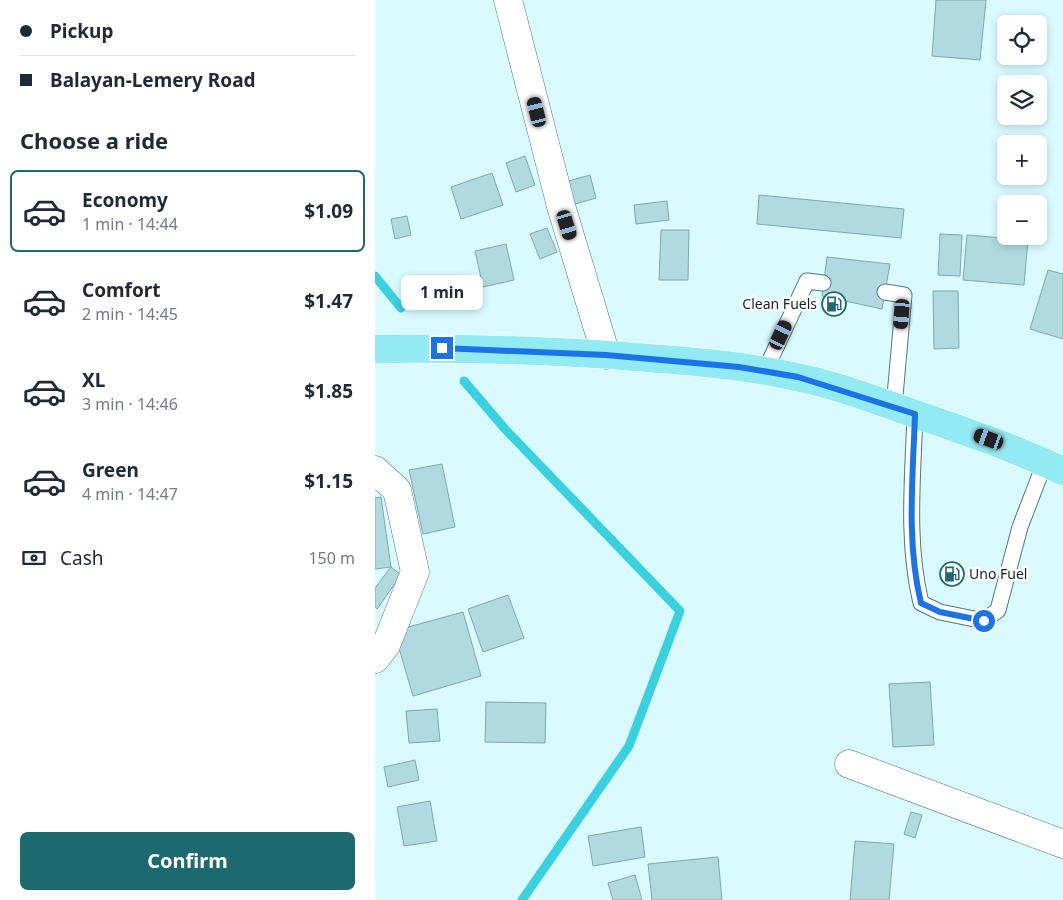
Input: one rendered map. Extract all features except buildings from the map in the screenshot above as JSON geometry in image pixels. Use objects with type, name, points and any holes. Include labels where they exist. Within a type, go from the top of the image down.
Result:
[{"type":"main road","points":[[375,349],[459,348],[606,355],[765,371],[798,377],[905,410],[1026,453],[1054,466]]},
{"type":"street","points":[[508,0],[561,206],[606,355]]},
{"type":"street","points":[[375,470],[397,490],[415,572],[386,645],[375,659]]},
{"type":"street","points":[[849,764],[1063,844]]},
{"type":"lane","points":[[765,371],[807,281],[823,283]]},
{"type":"lane","points":[[885,292],[904,295],[905,410],[911,531],[916,583],[921,603],[940,612],[984,621],[998,610],[1020,527],[1054,466]]},
{"type":"waterway","points":[[375,276],[401,308]]},
{"type":"waterway","points":[[464,381],[505,429],[680,611],[629,746],[522,900]]},
{"type":"place","name":"Clean Fuels","points":[[834,304]]},
{"type":"place","name":"Uno Fuel","points":[[952,574]]},
{"type":"route","points":[[442,348],[606,355],[739,367],[798,377],[915,414],[911,531],[916,583],[921,603],[940,612],[984,621]]}]
